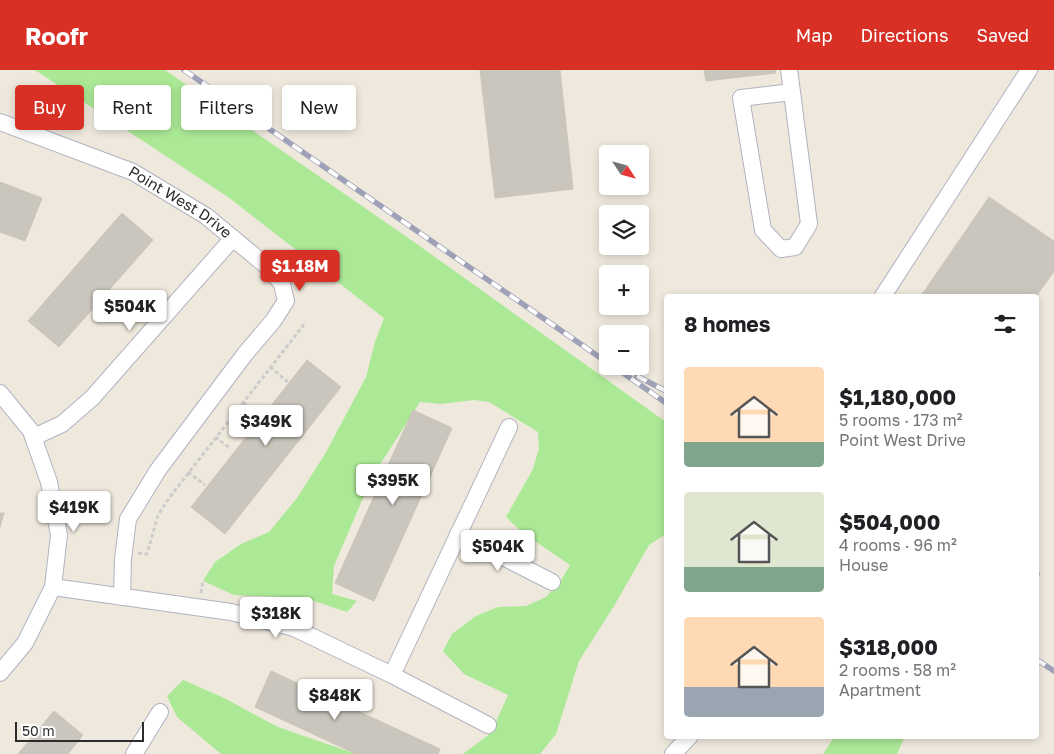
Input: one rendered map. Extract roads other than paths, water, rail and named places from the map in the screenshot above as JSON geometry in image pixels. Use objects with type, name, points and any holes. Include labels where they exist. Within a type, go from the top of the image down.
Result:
[{"type":"street","points":[[789,70],[792,92],[809,224],[796,247],[781,250],[763,230],[741,98],[792,92]]},
{"type":"street","points":[[884,294],[1029,70]]},
{"type":"street","name":"Point West Drive","points":[[0,122],[133,172],[206,216],[269,268],[282,284],[286,301],[273,321],[245,354],[158,470],[128,519],[123,559],[122,597]]},
{"type":"street","points":[[34,438],[62,424],[92,398],[233,238]]},
{"type":"street","points":[[0,393],[31,431],[34,438],[49,482],[59,535],[53,587],[25,643],[0,673]]},
{"type":"street","points":[[392,675],[509,427]]},
{"type":"street","points":[[458,534],[552,582]]},
{"type":"street","points":[[53,587],[231,612],[294,628],[392,675],[488,725]]},
{"type":"street","points":[[134,754],[160,712]]},
{"type":"street","points":[[673,754],[687,739]]},
{"type":"railway","points":[[184,70],[599,357]]},
{"type":"railway","points":[[626,375],[664,402]]},
{"type":"railway","points":[[637,376],[664,390]]},
{"type":"railway","points":[[1039,661],[1054,671]]}]
